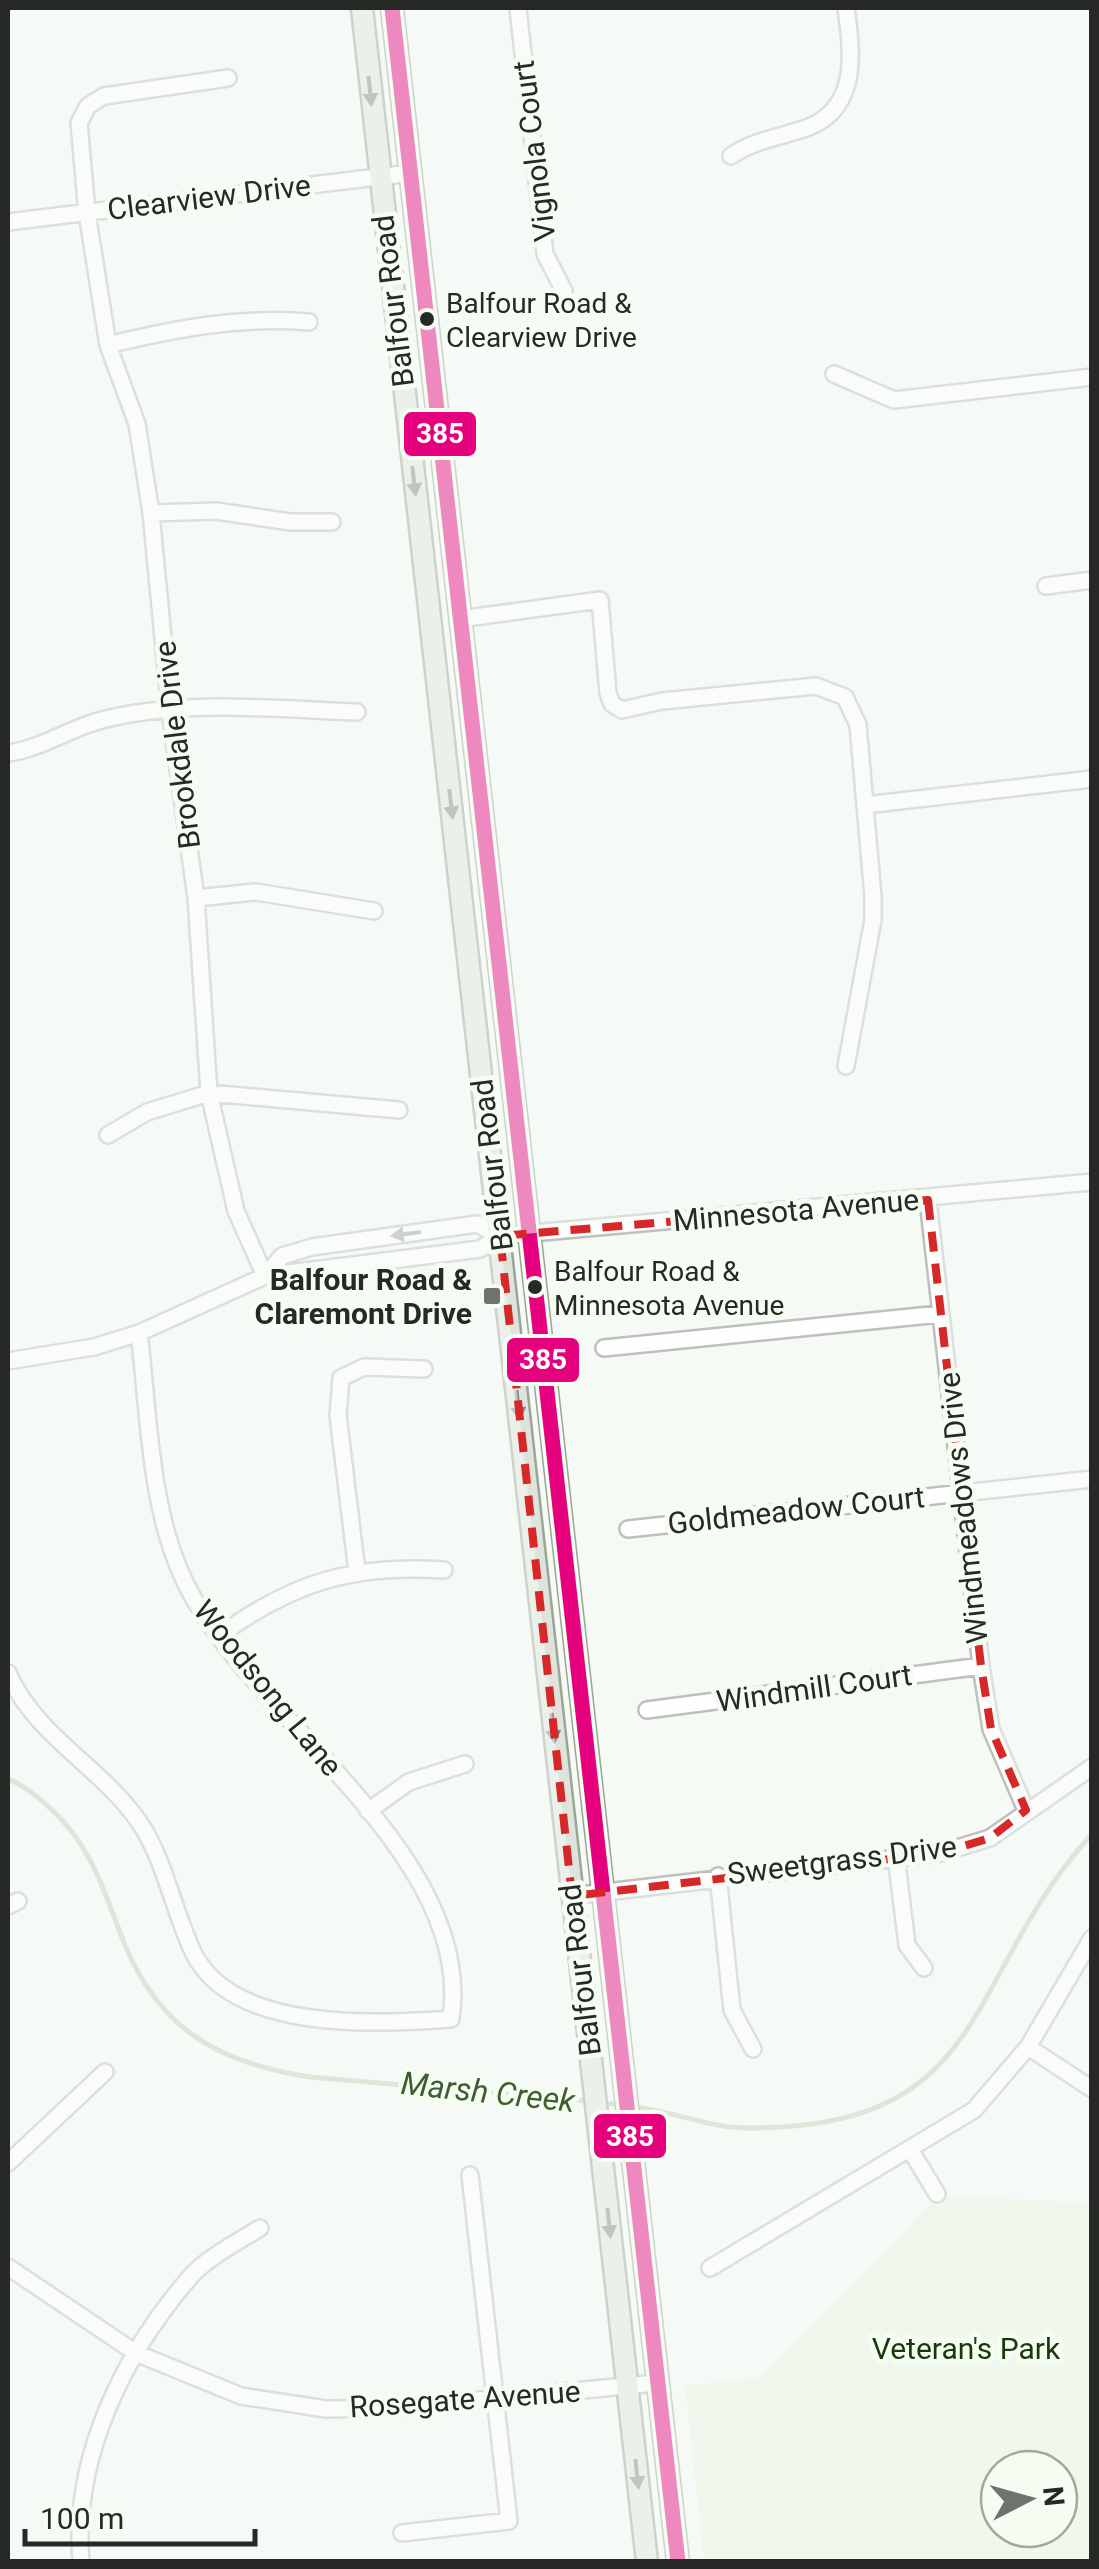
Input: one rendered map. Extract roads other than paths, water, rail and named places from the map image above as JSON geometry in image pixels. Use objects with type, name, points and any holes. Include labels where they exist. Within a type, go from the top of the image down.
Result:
[{"type":"main road","name":"Balfour Road","points":[[362,8],[647,2562]]},
{"type":"main road","name":"Balfour Road","points":[[392,8],[678,2562]]},
{"type":"street","name":"Vignola Court","points":[[518,8],[545,254],[564,290]]},
{"type":"street","points":[[731,156],[758,142],[814,126],[838,105],[850,81],[853,60],[846,8]]},
{"type":"street","name":"Brookdale Drive","points":[[228,78],[104,96],[88,106],[79,123],[87,213],[108,346],[137,424],[152,514],[170,710],[196,898],[209,1093],[236,1211],[265,1276]]},
{"type":"street","name":"Clearview Drive","points":[[8,222],[410,173]]},
{"type":"street","points":[[108,346],[176,329],[268,318],[309,322]]},
{"type":"street","points":[[834,374],[894,400],[1092,377]]},
{"type":"street","points":[[152,514],[216,511],[290,522],[332,522]]},
{"type":"street","points":[[1046,586],[1092,580]]},
{"type":"street","points":[[460,620],[600,600],[608,694],[612,704],[622,710],[681,699],[816,686],[832,688],[854,708],[873,920],[846,1066]]},
{"type":"street","points":[[8,753],[102,720],[170,710],[357,712]]},
{"type":"street","points":[[865,805],[1092,779]]},
{"type":"street","points":[[196,898],[256,892],[374,911]]},
{"type":"street","points":[[108,1135],[146,1112],[209,1093],[399,1110]]},
{"type":"street","name":"Minnesota Avenue","points":[[500,1236],[928,1200],[1092,1182]]},
{"type":"street","name":"Windmeadows Drive","points":[[928,1200],[991,1729],[1026,1810]]},
{"type":"street","points":[[8,1361],[94,1347],[139,1333],[265,1276],[480,1249],[500,1236],[477,1224],[312,1247],[282,1256],[265,1276]]},
{"type":"street","points":[[604,1348],[940,1314]]},
{"type":"street","name":"Woodsong Lane","points":[[8,1673],[38,1723],[110,1784],[141,1824],[195,1956],[225,1989],[276,2012],[304,2017],[382,2024],[451,2018],[450,1948],[435,1907],[368,1811],[219,1636],[184,1580],[159,1496],[139,1333]]},
{"type":"street","points":[[357,1572],[338,1415],[341,1378],[364,1367],[424,1369]]},
{"type":"street","name":"Goldmeadow Court","points":[[628,1529],[1092,1480]]},
{"type":"street","points":[[219,1636],[288,1591],[357,1572],[444,1570]]},
{"type":"street","name":"Windmill Court","points":[[647,1710],[981,1666]]},
{"type":"street","points":[[368,1811],[410,1782],[465,1764]]},
{"type":"street","name":"Sweetgrass Drive","points":[[572,1896],[718,1876],[942,1854],[990,1838],[1092,1768]]},
{"type":"street","points":[[896,1856],[907,1944],[924,1968]]},
{"type":"street","points":[[718,1876],[732,2010],[753,2049]]},
{"type":"street","points":[[710,2268],[974,2110],[1028,2048],[1092,1938]]},
{"type":"street","points":[[1028,2048],[1092,2089]]},
{"type":"street","points":[[8,2163],[106,2072]]},
{"type":"street","points":[[911,2151],[937,2194]]},
{"type":"street","points":[[402,2534],[510,2521],[470,2174]]},
{"type":"street","points":[[80,2562],[84,2480],[97,2436],[136,2353],[193,2273],[260,2228]]},
{"type":"street","name":"Rosegate Avenue","points":[[8,2267],[136,2353],[241,2396],[326,2409],[394,2408],[657,2383]]},
{"type":"waterway","name":"Marsh Creek","points":[[8,1779],[41,1801],[75,1835],[148,1989],[190,2033],[215,2049],[243,2061],[310,2077],[589,2101]]},
{"type":"waterway","name":"Marsh Creek","points":[[634,2107],[747,2128],[828,2122],[887,2103],[931,2073],[963,2035],[1050,1888],[1092,1834]]},
{"type":"waterway","name":"Marsh Creek","points":[[600,2103],[624,2105]]},
{"type":"place","name":"Balfour Road & Clearview Drive","points":[[427,319]]},
{"type":"place","name":"Balfour Road & Minnesota Avenue","points":[[535,1287]]},
{"type":"place","name":"Balfour Road & Claremont Drive","points":[[492,1296]]},
{"type":"park label","name":"Veteran's Park","points":[[966,2348]]}]
